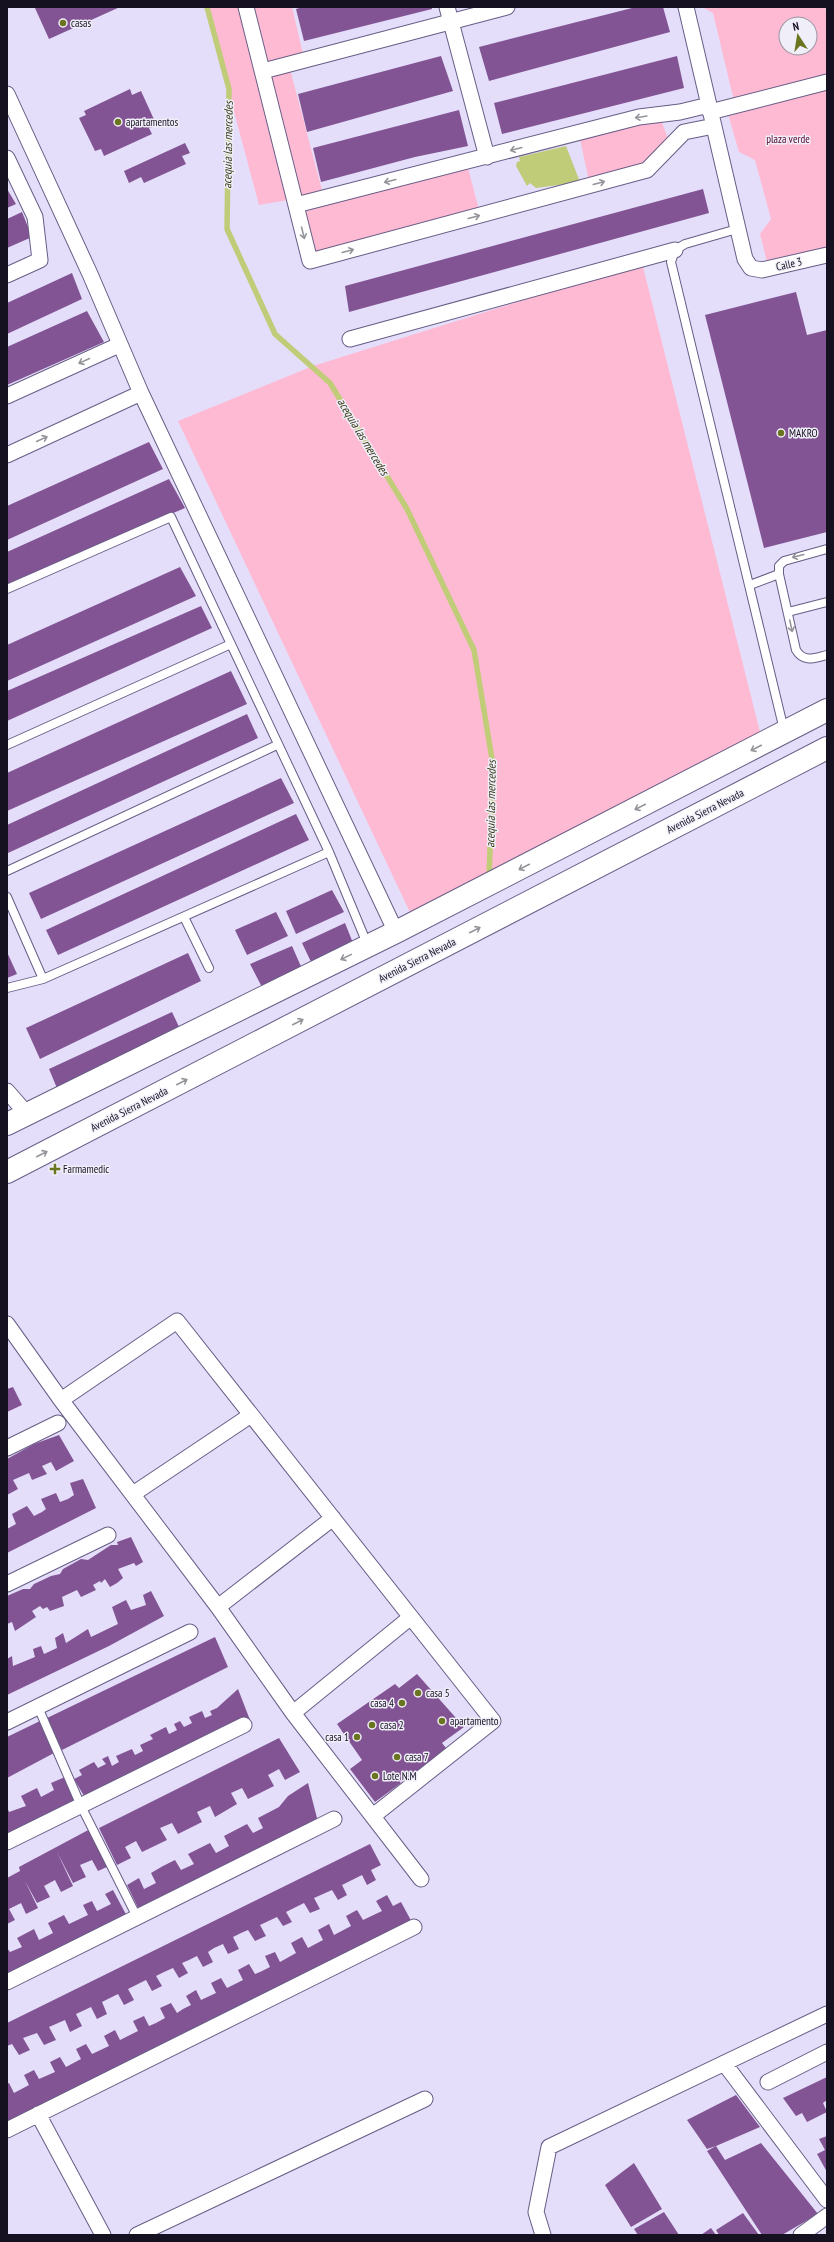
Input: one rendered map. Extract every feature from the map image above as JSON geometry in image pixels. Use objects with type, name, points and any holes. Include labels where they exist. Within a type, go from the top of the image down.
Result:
[{"type":"main road","points":[[7,1124],[369,946],[785,733],[827,710]]},
{"type":"main road","name":"Avenida Sierra Nevada","points":[[7,1172],[827,748]]},
{"type":"street","points":[[246,7],[310,261],[647,170],[684,132],[711,114],[827,82]]},
{"type":"street","points":[[447,7],[487,157]]},
{"type":"street","points":[[263,71],[507,7]]},
{"type":"street","points":[[686,7],[737,229]]},
{"type":"street","points":[[7,94],[90,274],[119,345],[141,393],[396,932]]},
{"type":"street","points":[[296,205],[639,117],[680,112],[711,114]]},
{"type":"street","points":[[7,158],[35,217],[40,260],[7,274]]},
{"type":"street","name":"Calle 3","points":[[737,229],[745,259],[751,268],[762,270],[827,255]]},
{"type":"street","points":[[350,339],[675,250]]},
{"type":"street","points":[[7,396],[119,345]]},
{"type":"street","points":[[7,455],[141,393]]},
{"type":"street","points":[[7,1091],[26,1114]]},
{"type":"street","points":[[61,1400],[177,1321],[493,1721],[372,1816]]},
{"type":"street","points":[[7,1324],[61,1400],[218,1607],[293,1713],[421,1879]]},
{"type":"street","points":[[133,1494],[252,1415]]},
{"type":"street","points":[[7,1448],[58,1423]]},
{"type":"street","points":[[218,1607],[333,1518]]},
{"type":"street","points":[[7,1584],[108,1535]]},
{"type":"street","points":[[293,1713],[411,1617]]},
{"type":"street","points":[[7,1722],[190,1632]]},
{"type":"street","points":[[7,1842],[244,1725]]},
{"type":"street","points":[[7,1982],[334,1819]]},
{"type":"street","points":[[7,2130],[414,1927]]},
{"type":"street","points":[[543,2235],[536,2212],[549,2147],[827,2014]]},
{"type":"street","points":[[768,2082],[827,2052]]},
{"type":"street","points":[[724,2063],[827,2200]]},
{"type":"street","points":[[137,2235],[425,2099]]},
{"type":"street","points":[[38,2114],[103,2235]]},
{"type":"street","points":[[801,2235],[827,2216]]},
{"type":"lane","points":[[737,229],[685,244],[675,250],[671,262],[785,733]]},
{"type":"lane","points":[[7,589],[171,517],[277,745],[329,852],[369,946]]},
{"type":"lane","points":[[827,549],[784,561],[779,566],[779,574],[799,654],[809,659],[827,655]]},
{"type":"lane","points":[[750,585],[779,574]]},
{"type":"lane","points":[[788,612],[827,602]]},
{"type":"lane","points":[[7,745],[231,644]]},
{"type":"lane","points":[[7,871],[277,745]]},
{"type":"lane","points":[[7,988],[43,978],[329,852]]},
{"type":"lane","points":[[7,897],[43,978]]},
{"type":"lane","points":[[184,917],[209,968]]},
{"type":"lane","points":[[38,1707],[81,1806],[137,1917]]},
{"type":"green space","points":[[206,7],[292,7],[303,54],[287,58],[323,194],[259,205]]},
{"type":"green space","points":[[702,7],[825,7],[827,14],[827,78],[734,101],[713,13]]},
{"type":"green space","name":"plaza verde","points":[[827,89],[827,249],[767,262],[760,234],[771,219],[755,160],[739,152],[728,114]]},
{"type":"green space","points":[[661,120],[671,146],[647,170],[589,181],[580,139]]},
{"type":"green space","points":[[468,168],[479,210],[314,256],[303,210]]},
{"type":"green space","points":[[642,263],[763,744],[415,923],[178,421],[313,366]]},
{"type":"shaded area","points":[[566,146],[580,182],[536,188],[530,183],[527,186],[516,166],[517,162],[520,161],[519,157]]},
{"type":"building","name":"casas","points":[[120,7],[49,39],[35,8]]},
{"type":"building","points":[[303,7],[432,7],[432,9],[304,41],[296,9]]},
{"type":"building","points":[[636,7],[663,7],[670,32],[489,81],[479,47]]},
{"type":"building","points":[[441,56],[453,91],[307,132],[298,94]]},
{"type":"building","points":[[677,56],[684,88],[502,134],[494,103]]},
{"type":"building","name":"apartamentos","points":[[130,89],[132,95],[141,91],[157,126],[149,128],[152,134],[104,156],[101,149],[95,151],[79,118],[86,115],[84,111]]},
{"type":"building","points":[[459,110],[468,146],[415,157],[321,182],[313,148]]},
{"type":"building","name":"apartamentos","points":[[185,143],[190,153],[182,156],[186,164],[144,183],[141,177],[129,183],[124,171]]},
{"type":"building","points":[[7,189],[16,204],[7,208]]},
{"type":"building","points":[[703,189],[709,213],[349,312],[345,286]]},
{"type":"building","points":[[22,212],[32,237],[7,248],[7,219]]},
{"type":"building","points":[[72,273],[82,299],[7,334],[7,303]]},
{"type":"building","name":"MAKRO","points":[[796,292],[807,335],[827,330],[827,532],[764,548],[705,315]]},
{"type":"building","points":[[87,311],[104,342],[7,385],[7,347]]},
{"type":"building","points":[[149,442],[163,469],[7,540],[7,506]]},
{"type":"building","points":[[169,479],[185,508],[7,584],[7,552]]},
{"type":"building","points":[[180,567],[196,596],[7,681],[7,645]]},
{"type":"building","points":[[201,606],[212,628],[7,721],[7,691]]},
{"type":"building","points":[[231,671],[247,704],[7,811],[7,773]]},
{"type":"building","points":[[247,714],[258,738],[8,853],[7,825]]},
{"type":"building","points":[[281,778],[294,803],[41,919],[29,893]]},
{"type":"building","points":[[296,814],[309,840],[58,955],[46,930]]},
{"type":"building","points":[[332,890],[344,912],[296,934],[286,911]]},
{"type":"building","points":[[276,912],[288,936],[247,955],[235,930]]},
{"type":"building","points":[[345,923],[355,948],[313,966],[302,943]]},
{"type":"building","points":[[292,946],[303,971],[263,989],[250,964]]},
{"type":"building","points":[[7,952],[17,974],[7,978]]},
{"type":"building","points":[[188,953],[201,981],[40,1059],[26,1028]]},
{"type":"building","points":[[172,1012],[182,1033],[59,1093],[49,1069]]},
{"type":"building","points":[[13,1387],[22,1405],[7,1412],[7,1389]]},
{"type":"building","points":[[59,1435],[74,1461],[56,1471],[51,1462],[42,1466],[47,1474],[32,1480],[29,1473],[13,1480],[18,1489],[7,1495],[7,1459],[34,1444]]},
{"type":"building","points":[[83,1479],[96,1508],[7,1553],[7,1529],[16,1524],[12,1514],[27,1506],[34,1516],[46,1509],[41,1499],[56,1493],[60,1502],[68,1499],[74,1495],[70,1483]]},
{"type":"building","points":[[131,1537],[143,1562],[136,1566],[134,1563],[118,1569],[123,1578],[117,1583],[110,1587],[105,1579],[101,1583],[100,1581],[93,1585],[96,1590],[81,1597],[77,1590],[62,1597],[64,1606],[50,1611],[47,1607],[43,1609],[40,1606],[32,1611],[36,1617],[15,1631],[12,1622],[7,1624],[7,1596],[23,1589],[30,1589],[34,1584],[51,1576],[60,1574],[63,1569],[81,1559],[88,1560],[111,1545],[118,1545],[117,1542]]},
{"type":"building","points":[[151,1591],[164,1616],[109,1646],[7,1695],[7,1659],[12,1656],[13,1666],[35,1657],[33,1649],[41,1646],[44,1654],[57,1648],[55,1638],[63,1633],[66,1643],[88,1629],[91,1637],[118,1624],[112,1607],[126,1600],[131,1610],[146,1605],[143,1595]]},
{"type":"building","points":[[215,1637],[228,1667],[62,1750],[45,1719]]},
{"type":"building","points":[[417,1674],[464,1727],[442,1743],[446,1748],[403,1783],[401,1780],[399,1781],[401,1783],[375,1802],[350,1769],[362,1760],[337,1724],[395,1684],[399,1688]]},
{"type":"building","points":[[238,1689],[250,1720],[87,1801],[74,1779],[82,1775],[79,1770],[94,1762],[98,1768],[106,1764],[102,1759],[108,1756],[112,1766],[119,1762],[116,1756],[132,1749],[135,1755],[143,1751],[140,1745],[153,1739],[150,1735],[166,1727],[169,1734],[177,1730],[174,1724],[180,1721],[184,1727],[192,1723],[189,1717],[202,1711],[205,1718],[212,1715],[210,1711],[217,1708]]},
{"type":"building","points":[[40,1721],[54,1753],[7,1778],[7,1737]]},
{"type":"building","points":[[279,1738],[300,1772],[285,1780],[279,1769],[268,1775],[274,1786],[248,1799],[242,1788],[231,1793],[237,1804],[215,1817],[210,1806],[197,1812],[202,1822],[178,1834],[172,1823],[160,1828],[167,1840],[142,1852],[136,1841],[125,1847],[131,1858],[117,1865],[99,1828]]},
{"type":"building","points":[[65,1777],[76,1806],[7,1840],[7,1807],[9,1812],[26,1806],[21,1796],[37,1788],[41,1797],[54,1790],[51,1783]]},
{"type":"building","points":[[308,1783],[318,1822],[141,1914],[127,1885],[139,1878],[144,1889],[156,1883],[151,1873],[163,1866],[175,1860],[181,1870],[194,1864],[188,1854],[210,1843],[216,1853],[229,1846],[224,1836],[247,1824],[253,1833],[263,1828],[258,1818],[279,1807],[288,1796]]},
{"type":"building","points":[[92,1828],[109,1866],[98,1871],[92,1860],[80,1865],[86,1877],[73,1883],[57,1852],[73,1886],[61,1892],[55,1880],[44,1886],[50,1897],[37,1903],[25,1881],[38,1908],[26,1914],[21,1903],[9,1909],[15,1920],[7,1924],[7,1878],[20,1871],[19,1867]]},
{"type":"building","points":[[370,1844],[381,1865],[371,1870],[376,1880],[367,1885],[362,1875],[342,1885],[347,1895],[338,1900],[332,1890],[314,1898],[320,1909],[310,1913],[304,1903],[286,1912],[292,1922],[283,1926],[277,1917],[260,1925],[266,1936],[255,1941],[248,1930],[241,1933],[233,1937],[239,1949],[228,1954],[223,1944],[214,1948],[208,1952],[213,1962],[203,1967],[197,1956],[182,1963],[188,1973],[179,1978],[173,1968],[156,1976],[162,1986],[152,1991],[146,1980],[128,1989],[134,2000],[124,2005],[118,1994],[102,2002],[107,2014],[97,2019],[91,2007],[76,2014],[82,2026],[70,2032],[65,2020],[49,2027],[56,2040],[44,2045],[37,2033],[23,2038],[30,2050],[19,2055],[12,2044],[7,2046],[7,2023]]},
{"type":"building","points":[[113,1890],[129,1920],[7,1981],[7,1948],[10,1952],[22,1947],[17,1938],[34,1929],[39,1940],[53,1933],[48,1923],[64,1915],[69,1924],[88,1915],[83,1905],[92,1901],[97,1911],[111,1904],[105,1894]]},
{"type":"building","points":[[387,1895],[393,1906],[401,1902],[414,1926],[7,2126],[7,2084],[9,2083],[14,2093],[29,2085],[24,2075],[34,2070],[39,2079],[55,2072],[50,2062],[60,2057],[66,2067],[81,2059],[76,2049],[86,2044],[92,2054],[109,2046],[104,2036],[115,2030],[120,2040],[138,2031],[133,2021],[144,2016],[149,2026],[156,2023],[165,2018],[160,2008],[171,2003],[177,2013],[191,2005],[186,1996],[196,1990],[201,2000],[216,1993],[211,1983],[221,1978],[227,1988],[243,1980],[238,1970],[249,1964],[255,1974],[260,1972],[270,1967],[265,1956],[275,1952],[280,1962],[296,1953],[291,1943],[302,1937],[308,1948],[323,1940],[318,1930],[329,1924],[334,1935],[351,1926],[346,1916],[357,1910],[363,1920],[382,1911],[376,1901]]},
{"type":"building","points":[[827,2077],[827,2100],[823,2103],[827,2112],[807,2122],[802,2113],[796,2116],[783,2098]]},
{"type":"building","points":[[736,2095],[760,2127],[707,2149],[687,2120]]},
{"type":"building","points":[[827,2136],[827,2172],[817,2154],[825,2150],[819,2139]]},
{"type":"building","points":[[761,2143],[818,2214],[782,2235],[762,2235],[707,2151],[716,2146],[725,2160]]},
{"type":"building","points":[[634,2163],[662,2209],[631,2227],[605,2185]]},
{"type":"building","points":[[664,2212],[679,2235],[638,2235],[634,2229]]},
{"type":"building","points":[[743,2213],[759,2235],[719,2235],[716,2230]]},
{"type":"building","points":[[711,2228],[716,2235],[701,2235]]},
{"type":"waterway","name":"acequia las mercedes","points":[[207,7],[229,89],[227,229],[275,334],[330,383],[407,509],[474,650],[493,765],[489,878]]},
{"type":"place","name":"casas","points":[[63,23]]},
{"type":"place","name":"apartamentos","points":[[118,122]]},
{"type":"place","name":"MAKRO","points":[[781,433]]},
{"type":"place","name":"Farmamedic","points":[[55,1169]]},
{"type":"place","name":"casa 5","points":[[418,1693]]},
{"type":"place","name":"casa 4","points":[[402,1703]]},
{"type":"place","name":"apartamento","points":[[442,1721]]},
{"type":"place","name":"casa 2","points":[[372,1725]]},
{"type":"place","name":"casa 1","points":[[357,1737]]},
{"type":"place","name":"casa 7","points":[[397,1757]]},
{"type":"place","name":"Lote N.M","points":[[375,1776]]}]
